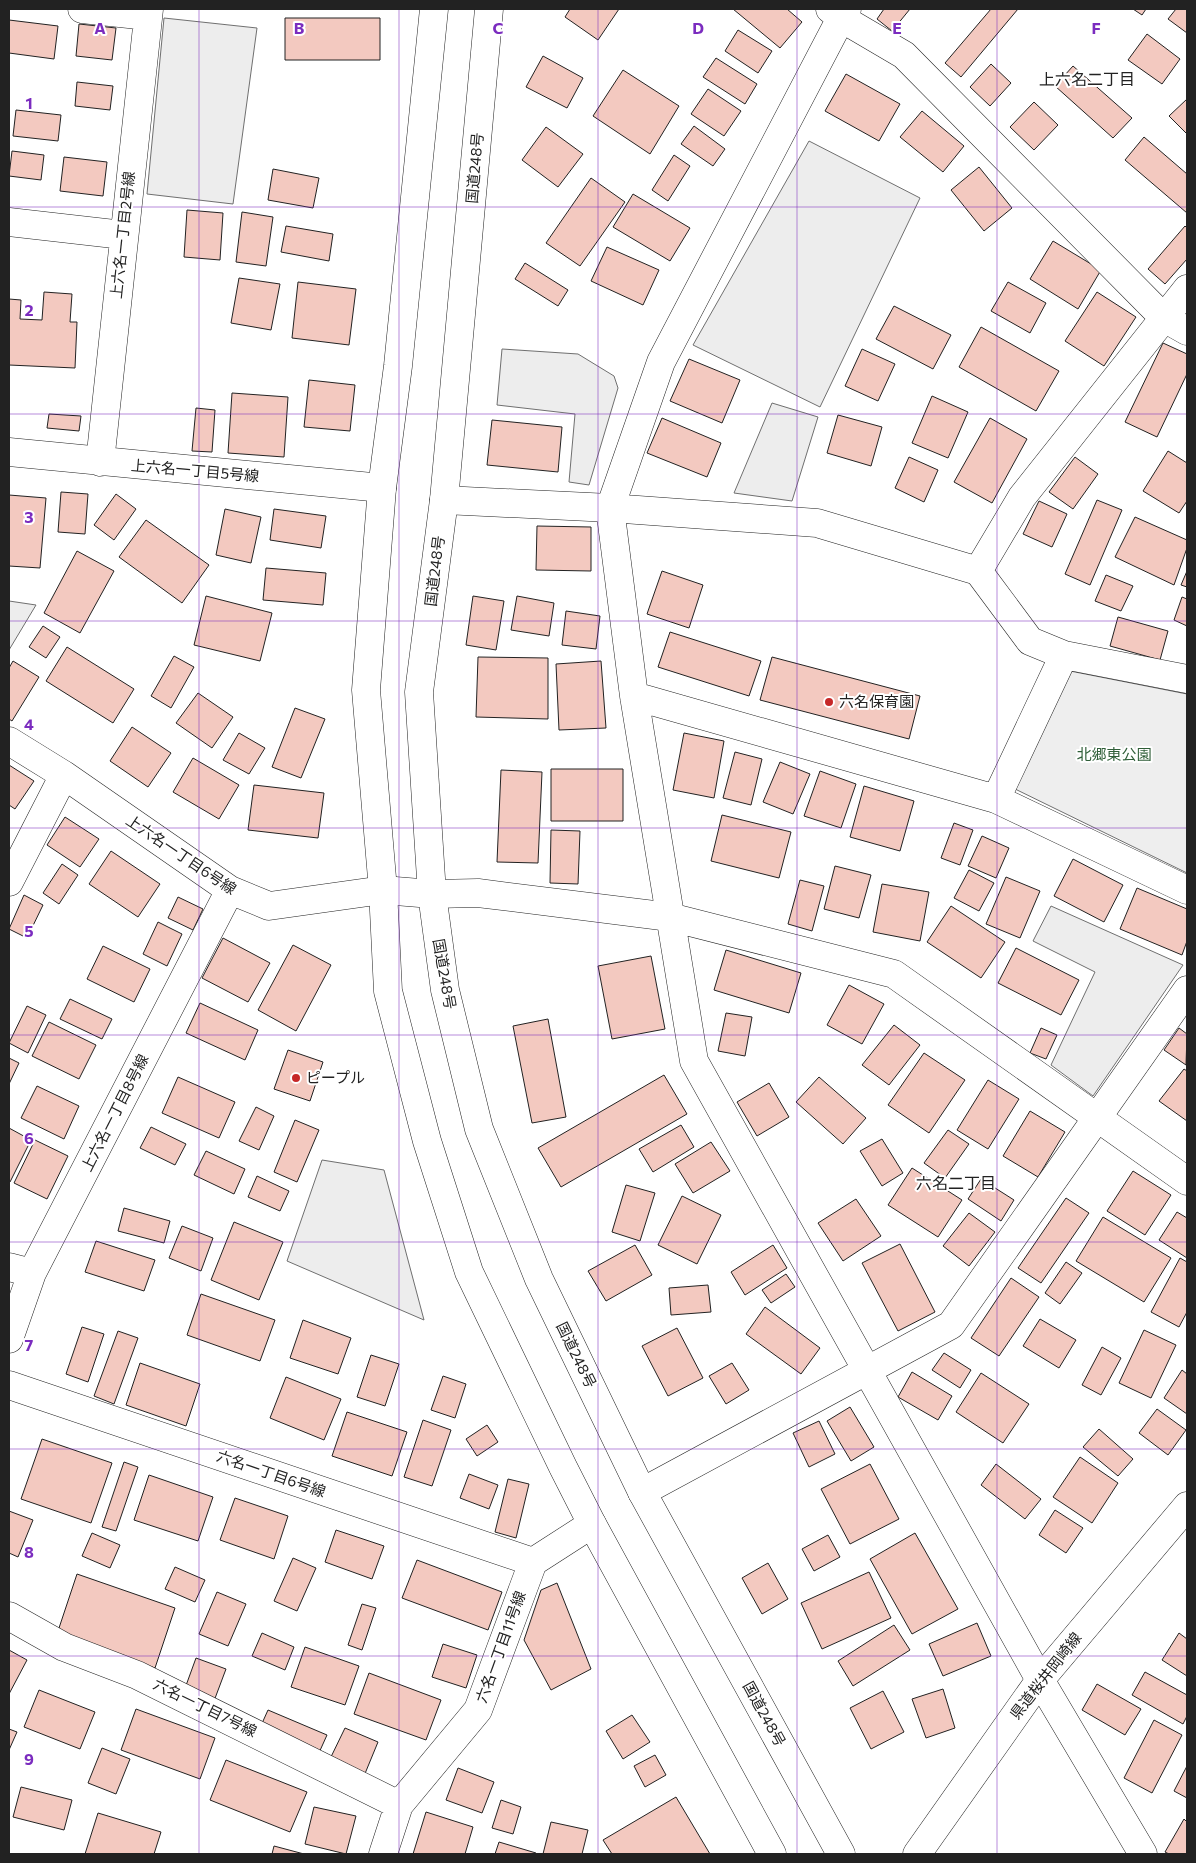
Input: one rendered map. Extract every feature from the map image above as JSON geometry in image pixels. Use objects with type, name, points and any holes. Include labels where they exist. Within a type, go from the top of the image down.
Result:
[{"type":"main road","points":[[82,9],[148,12]]},
{"type":"main road","points":[[434,9],[398,366],[382,488],[366,690],[383,890],[388,991],[427,1141],[469,1272],[592,1524],[772,1854]]},
{"type":"main road","name":"国道248号","points":[[489,9],[444,500],[419,692],[432,894],[445,990],[479,1129],[539,1280],[642,1492],[841,1854]]},
{"type":"main road","name":"上六名一丁目2号線","points":[[100,462],[148,12]]},
{"type":"main road","points":[[1143,1854],[1040,1680],[694,1061],[634,696],[610,508],[661,362],[839,12],[904,55],[1164,318],[1187,331]]},
{"type":"main road","points":[[9,222],[123,235]]},
{"type":"main road","points":[[978,571],[1022,498],[1187,289]]},
{"type":"main road","name":"上六名一丁目5号線","points":[[9,452],[382,488]]},
{"type":"main road","points":[[444,500],[610,508],[817,523],[978,571],[1030,641],[1064,654],[1187,679]]},
{"type":"main road","points":[[996,799],[1064,654]]},
{"type":"main road","points":[[634,696],[996,799],[1187,890]]},
{"type":"main road","name":"上六名一丁目6号線","points":[[9,741],[64,775],[230,890],[269,906],[383,890],[432,894],[478,893],[670,917],[894,974],[1187,1181]]},
{"type":"main road","points":[[9,882],[64,775]]},
{"type":"main road","name":"上六名一丁目8号線","points":[[9,1339],[20,1270],[230,890]]},
{"type":"main road","points":[[642,1492],[951,1325],[1187,990]]},
{"type":"main road","name":"六名一丁目6号線","points":[[9,1385],[533,1562]]},
{"type":"main road","name":"県道桜井岡崎線","points":[[917,1854],[1040,1680],[1187,1506]]},
{"type":"main road","points":[[533,1562],[592,1524]]},
{"type":"main road","name":"六名一丁目11号線","points":[[399,1805],[478,1710],[533,1562]]},
{"type":"main road","name":"六名一丁目7号線","points":[[9,1616],[64,1647],[137,1675],[399,1805]]},
{"type":"main road","points":[[383,1854],[399,1805]]},
{"type":"green space","name":"北郷東公園","points":[[1070,671],[1187,694],[1187,873],[1013,788]]},
{"type":"shaded area","points":[[164,18],[257,28],[233,204],[147,194]]},
{"type":"shaded area","points":[[809,141],[920,198],[820,407],[693,345]]},
{"type":"shaded area","points":[[502,349],[578,354],[614,376],[618,388],[589,485],[569,482],[575,414],[497,405]]},
{"type":"shaded area","points":[[772,403],[818,417],[792,501],[734,493]]},
{"type":"shaded area","points":[[9,601],[36,605],[9,650]]},
{"type":"shaded area","points":[[1051,906],[1183,965],[1093,1096],[1051,1065],[1095,972],[1033,941]]},
{"type":"shaded area","points":[[322,1160],[384,1170],[424,1320],[287,1261]]},
{"type":"building","points":[[570,9],[619,9],[598,40],[565,17]]},
{"type":"building","points":[[733,9],[787,9],[802,22],[780,48]]},
{"type":"building","points":[[884,9],[910,9],[892,31],[877,19]]},
{"type":"building","points":[[991,9],[1018,9],[961,77],[945,63]]},
{"type":"building","points":[[1133,9],[1146,9],[1142,15]]},
{"type":"building","points":[[1176,9],[1187,9],[1187,33],[1168,19]]},
{"type":"building","points":[[285,18],[380,18],[380,60],[285,60]]},
{"type":"building","points":[[9,20],[58,26],[54,59],[9,53]]},
{"type":"building","points":[[79,24],[116,28],[112,60],[76,56]]},
{"type":"building","points":[[738,30],[772,51],[758,73],[725,51]]},
{"type":"building","points":[[1147,34],[1180,59],[1162,84],[1128,60]]},
{"type":"building","points":[[543,56],[583,78],[567,108],[526,87]]},
{"type":"building","points":[[716,58],[757,84],[745,104],[703,77]]},
{"type":"building","points":[[991,64],[1011,83],[990,106],[970,87]]},
{"type":"building","points":[[1073,66],[1132,118],[1113,138],[1055,86]]},
{"type":"building","points":[[623,70],[679,106],[650,154],[593,116]]},
{"type":"building","points":[[846,74],[900,104],[879,141],[825,111]]},
{"type":"building","points":[[77,82],[113,86],[110,110],[75,106]]},
{"type":"building","points":[[708,89],[741,111],[724,136],[691,114]]},
{"type":"building","points":[[1187,99],[1187,134],[1169,116]]},
{"type":"building","points":[[1034,102],[1058,125],[1034,150],[1010,127]]},
{"type":"building","points":[[16,110],[61,115],[58,141],[13,136]]},
{"type":"building","points":[[922,111],[964,146],[943,172],[900,137]]},
{"type":"building","points":[[694,126],[725,149],[713,166],[681,144]]},
{"type":"building","points":[[546,127],[583,154],[558,187],[522,160]]},
{"type":"building","points":[[1144,137],[1187,174],[1187,213],[1125,160]]},
{"type":"building","points":[[12,151],[44,155],[41,180],[9,176]]},
{"type":"building","points":[[674,155],[690,166],[668,201],[652,190]]},
{"type":"building","points":[[64,157],[107,162],[103,196],[60,191]]},
{"type":"building","points":[[979,167],[1012,208],[984,231],[951,190]]},
{"type":"building","points":[[273,169],[319,178],[313,208],[268,200]]},
{"type":"building","points":[[591,178],[625,202],[580,266],[546,243]]},
{"type":"building","points":[[633,194],[690,228],[670,261],[613,227]]},
{"type":"building","points":[[187,210],[223,213],[220,260],[184,257]]},
{"type":"building","points":[[242,212],[273,217],[266,266],[236,262]]},
{"type":"building","points":[[286,226],[333,234],[329,261],[281,252]]},
{"type":"building","points":[[1185,226],[1187,228],[1187,259],[1165,284],[1148,269]]},
{"type":"building","points":[[1053,241],[1101,270],[1078,309],[1030,279]]},
{"type":"building","points":[[607,247],[659,270],[643,305],[591,281]]},
{"type":"building","points":[[525,263],[568,290],[558,306],[515,279]]},
{"type":"building","points":[[239,278],[280,284],[271,330],[231,323]]},
{"type":"building","points":[[298,282],[356,289],[349,345],[292,338]]},
{"type":"building","points":[[1008,282],[1046,303],[1030,333],[991,311]]},
{"type":"building","points":[[44,292],[72,294],[70,322],[77,322],[75,368],[9,365],[9,299],[21,300],[20,319],[42,320]]},
{"type":"building","points":[[1097,292],[1136,317],[1104,366],[1065,341]]},
{"type":"building","points":[[894,306],[951,335],[933,369],[876,339]]},
{"type":"building","points":[[981,327],[1059,371],[1036,411],[959,367]]},
{"type":"building","points":[[1163,343],[1187,354],[1187,374],[1157,437],[1125,422]]},
{"type":"building","points":[[862,349],[895,364],[878,401],[845,386]]},
{"type":"building","points":[[689,359],[740,380],[722,423],[670,401]]},
{"type":"building","points":[[309,380],[355,385],[350,431],[304,427]]},
{"type":"building","points":[[232,393],[288,397],[284,457],[228,453]]},
{"type":"building","points":[[932,396],[968,412],[948,458],[912,443]]},
{"type":"building","points":[[196,408],[215,410],[212,452],[192,451]]},
{"type":"building","points":[[49,414],[81,416],[79,431],[47,428]]},
{"type":"building","points":[[838,415],[882,427],[871,466],[827,453]]},
{"type":"building","points":[[662,418],[721,443],[707,477],[647,453]]},
{"type":"building","points":[[990,418],[1027,439],[992,503],[954,482]]},
{"type":"building","points":[[492,420],[562,427],[558,472],[487,465]]},
{"type":"building","points":[[1168,451],[1187,463],[1187,501],[1179,513],[1143,491]]},
{"type":"building","points":[[909,457],[938,470],[924,502],[895,488]]},
{"type":"building","points":[[1075,457],[1098,474],[1073,509],[1049,492]]},
{"type":"building","points":[[61,492],[88,494],[85,534],[58,532]]},
{"type":"building","points":[[116,494],[136,509],[114,540],[94,525]]},
{"type":"building","points":[[9,495],[46,498],[40,568],[9,566]]},
{"type":"building","points":[[1097,500],[1122,510],[1090,585],[1065,574]]},
{"type":"building","points":[[1039,501],[1067,514],[1052,547],[1023,534]]},
{"type":"building","points":[[225,509],[261,517],[251,563],[216,555]]},
{"type":"building","points":[[274,509],[326,516],[321,548],[270,540]]},
{"type":"building","points":[[1135,517],[1187,540],[1187,548],[1174,585],[1115,557]]},
{"type":"building","points":[[146,520],[209,565],[182,603],[119,557]]},
{"type":"building","points":[[537,526],[591,527],[591,571],[536,570]]},
{"type":"building","points":[[77,551],[114,571],[80,633],[44,613]]},
{"type":"building","points":[[266,568],[326,573],[323,605],[263,600]]},
{"type":"building","points":[[662,571],[703,585],[689,628],[647,614]]},
{"type":"building","points":[[1187,571],[1187,587],[1181,585]]},
{"type":"building","points":[[1106,575],[1133,586],[1121,611],[1095,601]]},
{"type":"building","points":[[206,596],[272,613],[260,661],[194,645]]},
{"type":"building","points":[[473,596],[504,601],[496,650],[466,645]]},
{"type":"building","points":[[517,596],[554,603],[549,636],[511,630]]},
{"type":"building","points":[[1182,597],[1187,599],[1187,626],[1174,620]]},
{"type":"building","points":[[566,611],[600,616],[596,649],[562,645]]},
{"type":"building","points":[[1118,617],[1168,631],[1160,660],[1110,646]]},
{"type":"building","points":[[43,626],[60,637],[46,658],[29,647]]},
{"type":"building","points":[[670,632],[761,661],[749,696],[658,667]]},
{"type":"building","points":[[67,647],[134,689],[113,723],[46,681]]},
{"type":"building","points":[[174,656],[194,667],[171,708],[151,696]]},
{"type":"building","points":[[478,657],[548,658],[548,719],[476,717]]},
{"type":"building","points":[[772,657],[920,696],[909,739],[760,700]]},
{"type":"building","points":[[13,661],[39,677],[12,721],[9,719],[9,668]]},
{"type":"building","points":[[601,661],[606,728],[559,730],[556,664]]},
{"type":"building","points":[[198,693],[233,717],[212,748],[176,723]]},
{"type":"building","points":[[295,708],[325,719],[301,778],[272,767]]},
{"type":"building","points":[[132,727],[171,753],[148,787],[110,761]]},
{"type":"building","points":[[239,733],[265,748],[249,774],[223,760]]},
{"type":"building","points":[[684,733],[724,741],[714,798],[673,790]]},
{"type":"building","points":[[735,752],[762,759],[751,805],[723,798]]},
{"type":"building","points":[[193,758],[239,785],[219,819],[173,792]]},
{"type":"building","points":[[780,762],[810,774],[793,814],[763,802]]},
{"type":"building","points":[[9,765],[34,781],[15,809],[9,805]]},
{"type":"building","points":[[551,769],[623,769],[623,821],[551,821]]},
{"type":"building","points":[[501,770],[542,772],[538,863],[497,862]]},
{"type":"building","points":[[820,771],[856,784],[841,828],[804,816]]},
{"type":"building","points":[[254,785],[324,793],[318,838],[248,830]]},
{"type":"building","points":[[864,786],[914,801],[900,851],[850,837]]},
{"type":"building","points":[[722,815],[791,832],[779,878],[711,861]]},
{"type":"building","points":[[65,817],[99,839],[80,867],[47,845]]},
{"type":"building","points":[[954,823],[973,830],[960,865],[941,858]]},
{"type":"building","points":[[551,830],[580,831],[578,884],[550,883]]},
{"type":"building","points":[[982,836],[1009,848],[996,878],[968,866]]},
{"type":"building","points":[[111,851],[160,884],[138,917],[89,884]]},
{"type":"building","points":[[1073,859],[1123,885],[1104,922],[1054,896]]},
{"type":"building","points":[[62,864],[78,875],[59,904],[43,893]]},
{"type":"building","points":[[835,866],[871,875],[859,918],[824,909]]},
{"type":"building","points":[[969,870],[994,883],[979,911],[954,898]]},
{"type":"building","points":[[1006,877],[1040,891],[1020,938],[986,924]]},
{"type":"building","points":[[800,880],[824,886],[812,931],[788,924]]},
{"type":"building","points":[[882,884],[929,892],[920,941],[873,932]]},
{"type":"building","points":[[1137,888],[1187,909],[1187,941],[1182,955],[1120,929]]},
{"type":"building","points":[[24,895],[43,905],[27,938],[9,929]]},
{"type":"building","points":[[178,897],[203,909],[193,930],[168,918]]},
{"type":"building","points":[[951,906],[1005,942],[981,978],[927,942]]},
{"type":"building","points":[[158,922],[182,934],[167,966],[143,954]]},
{"type":"building","points":[[223,938],[270,963],[248,1002],[202,978]]},
{"type":"building","points":[[293,945],[331,965],[296,1031],[258,1010]]},
{"type":"building","points":[[103,946],[150,969],[134,1002],[87,979]]},
{"type":"building","points":[[1016,948],[1079,980],[1061,1015],[998,983]]},
{"type":"building","points":[[726,950],[801,973],[789,1013],[714,990]]},
{"type":"building","points":[[651,956],[665,1029],[612,1039],[598,966]]},
{"type":"building","points":[[849,985],[884,1004],[862,1044],[827,1025]]},
{"type":"building","points":[[70,999],[112,1019],[102,1039],[60,1019]]},
{"type":"building","points":[[200,1003],[258,1030],[245,1060],[186,1033]]},
{"type":"building","points":[[27,1006],[46,1015],[28,1053],[9,1043]]},
{"type":"building","points":[[726,1013],[752,1017],[745,1056],[718,1051]]},
{"type":"building","points":[[548,1019],[566,1117],[532,1123],[513,1026]]},
{"type":"building","points":[[49,1022],[96,1045],[79,1079],[32,1056]]},
{"type":"building","points":[[894,1025],[920,1045],[889,1085],[862,1065]]},
{"type":"building","points":[[1041,1028],[1057,1035],[1046,1059],[1030,1053]]},
{"type":"building","points":[[1179,1028],[1187,1034],[1186,1065],[1164,1050]]},
{"type":"building","points":[[288,1050],[323,1062],[310,1101],[274,1089]]},
{"type":"building","points":[[924,1053],[965,1080],[929,1133],[888,1105]]},
{"type":"building","points":[[9,1058],[19,1063],[9,1084]]},
{"type":"building","points":[[1184,1069],[1187,1071],[1187,1121],[1159,1101]]},
{"type":"building","points":[[664,1075],[687,1114],[561,1187],[538,1148]]},
{"type":"building","points":[[178,1077],[235,1102],[219,1138],[162,1113]]},
{"type":"building","points":[[819,1077],[866,1118],[843,1144],[796,1102]]},
{"type":"building","points":[[988,1080],[1019,1099],[988,1149],[957,1130]]},
{"type":"building","points":[[769,1083],[789,1117],[757,1136],[737,1102]]},
{"type":"building","points":[[37,1086],[79,1106],[64,1139],[21,1118]]},
{"type":"building","points":[[256,1107],[274,1116],[259,1150],[239,1141]]},
{"type":"building","points":[[1030,1111],[1065,1132],[1038,1177],[1003,1156]]},
{"type":"building","points":[[295,1120],[319,1130],[297,1182],[274,1172]]},
{"type":"building","points":[[681,1125],[694,1147],[653,1172],[639,1149]]},
{"type":"building","points":[[151,1127],[186,1144],[175,1165],[140,1148]]},
{"type":"building","points":[[9,1128],[31,1140],[10,1182],[9,1181]]},
{"type":"building","points":[[948,1130],[969,1144],[945,1178],[924,1163]]},
{"type":"building","points":[[882,1139],[903,1173],[882,1186],[860,1151]]},
{"type":"building","points":[[35,1140],[68,1156],[47,1199],[14,1183]]},
{"type":"building","points":[[711,1142],[730,1171],[693,1193],[675,1164]]},
{"type":"building","points":[[206,1151],[245,1169],[234,1194],[194,1175]]},
{"type":"building","points":[[912,1168],[962,1200],[938,1237],[888,1205]]},
{"type":"building","points":[[1133,1171],[1171,1195],[1145,1235],[1107,1211]]},
{"type":"building","points":[[257,1176],[289,1191],[280,1211],[248,1197]]},
{"type":"building","points":[[981,1179],[1014,1200],[1001,1221],[968,1199]]},
{"type":"building","points":[[626,1185],[655,1193],[640,1241],[612,1232]]},
{"type":"building","points":[[682,1196],[721,1215],[697,1264],[658,1245]]},
{"type":"building","points":[[1066,1198],[1089,1213],[1041,1283],[1018,1268]]},
{"type":"building","points":[[856,1199],[881,1236],[843,1261],[818,1223]]},
{"type":"building","points":[[124,1208],[170,1221],[164,1243],[118,1231]]},
{"type":"building","points":[[1177,1212],[1187,1218],[1187,1258],[1159,1240]]},
{"type":"building","points":[[969,1213],[995,1232],[969,1266],[943,1246]]},
{"type":"building","points":[[1103,1217],[1171,1258],[1144,1302],[1076,1261]]},
{"type":"building","points":[[234,1222],[283,1242],[259,1300],[211,1280]]},
{"type":"building","points":[[182,1226],[213,1238],[201,1271],[169,1258]]},
{"type":"building","points":[[96,1241],[155,1260],[144,1291],[85,1272]]},
{"type":"building","points":[[900,1244],[935,1312],[898,1331],[862,1263]]},
{"type":"building","points":[[635,1245],[652,1275],[606,1301],[588,1271]]},
{"type":"building","points":[[773,1245],[787,1268],[745,1295],[731,1272]]},
{"type":"building","points":[[1180,1258],[1187,1262],[1187,1312],[1179,1327],[1151,1312]]},
{"type":"building","points":[[1066,1262],[1082,1273],[1060,1304],[1045,1293]]},
{"type":"building","points":[[786,1274],[795,1287],[771,1303],[762,1290]]},
{"type":"building","points":[[1011,1278],[1039,1297],[999,1356],[971,1338]]},
{"type":"building","points":[[708,1285],[711,1312],[671,1315],[669,1288]]},
{"type":"building","points":[[201,1294],[275,1320],[260,1361],[187,1335]]},
{"type":"building","points":[[765,1307],[820,1348],[801,1374],[746,1334]]},
{"type":"building","points":[[1040,1319],[1076,1340],[1059,1368],[1023,1346]]},
{"type":"building","points":[[303,1320],[351,1338],[338,1374],[290,1358]]},
{"type":"building","points":[[82,1327],[104,1334],[88,1382],[66,1374]]},
{"type":"building","points":[[677,1328],[703,1378],[668,1396],[642,1346]]},
{"type":"building","points":[[1144,1330],[1176,1345],[1151,1398],[1119,1383]]},
{"type":"building","points":[[118,1331],[138,1338],[114,1404],[94,1396]]},
{"type":"building","points":[[1102,1347],[1121,1358],[1101,1395],[1082,1385]]},
{"type":"building","points":[[944,1353],[971,1370],[960,1388],[932,1370]]},
{"type":"building","points":[[371,1355],[399,1364],[385,1406],[357,1397]]},
{"type":"building","points":[[140,1363],[200,1384],[186,1426],[126,1405]]},
{"type":"building","points":[[732,1363],[749,1390],[726,1404],[709,1376]]},
{"type":"building","points":[[1182,1370],[1187,1374],[1187,1414],[1164,1398]]},
{"type":"building","points":[[912,1372],[952,1396],[938,1420],[898,1397]]},
{"type":"building","points":[[981,1373],[1029,1404],[1003,1443],[956,1412]]},
{"type":"building","points":[[443,1376],[466,1384],[455,1418],[431,1410]]},
{"type":"building","points":[[286,1377],[341,1399],[324,1440],[270,1418]]},
{"type":"building","points":[[850,1407],[874,1447],[851,1461],[827,1421]]},
{"type":"building","points":[[1157,1409],[1186,1430],[1168,1455],[1139,1433]]},
{"type":"building","points":[[347,1412],[407,1432],[392,1476],[332,1456]]},
{"type":"building","points":[[423,1420],[451,1430],[432,1486],[404,1477]]},
{"type":"building","points":[[819,1421],[835,1454],[809,1467],[793,1433]]},
{"type":"building","points":[[487,1425],[498,1442],[477,1456],[466,1439]]},
{"type":"building","points":[[1099,1429],[1133,1459],[1118,1476],[1083,1447]]},
{"type":"building","points":[[42,1439],[112,1463],[91,1523],[21,1499]]},
{"type":"building","points":[[1080,1457],[1118,1483],[1092,1523],[1053,1497]]},
{"type":"building","points":[[124,1462],[138,1467],[116,1531],[102,1527]]},
{"type":"building","points":[[870,1464],[899,1519],[850,1544],[821,1489]]},
{"type":"building","points":[[996,1464],[1041,1499],[1025,1519],[981,1485]]},
{"type":"building","points":[[469,1474],[498,1485],[489,1509],[460,1498]]},
{"type":"building","points":[[149,1475],[213,1497],[198,1541],[134,1520]]},
{"type":"building","points":[[508,1479],[529,1484],[516,1538],[495,1532]]},
{"type":"building","points":[[235,1498],[288,1516],[274,1559],[220,1540]]},
{"type":"building","points":[[1055,1510],[1083,1528],[1066,1553],[1039,1535]]},
{"type":"building","points":[[9,1511],[33,1520],[18,1557],[9,1553]]},
{"type":"building","points":[[336,1530],[384,1546],[372,1579],[325,1562]]},
{"type":"building","points":[[92,1533],[120,1545],[110,1568],[82,1556]]},
{"type":"building","points":[[915,1533],[958,1609],[912,1634],[870,1559]]},
{"type":"building","points":[[828,1535],[840,1557],[814,1571],[802,1549]]},
{"type":"building","points":[[293,1558],[316,1568],[297,1611],[274,1601]]},
{"type":"building","points":[[417,1560],[502,1592],[488,1630],[402,1598]]},
{"type":"building","points":[[768,1563],[788,1599],[762,1614],[742,1578]]},
{"type":"building","points":[[175,1567],[205,1580],[195,1602],[165,1589]]},
{"type":"building","points":[[869,1572],[891,1618],[822,1649],[801,1603]]},
{"type":"building","points":[[77,1574],[175,1608],[155,1668],[57,1634]]},
{"type":"building","points":[[557,1583],[591,1669],[551,1690],[524,1640],[541,1590]]},
{"type":"building","points":[[217,1592],[246,1604],[228,1646],[199,1634]]},
{"type":"building","points":[[362,1604],[376,1608],[362,1650],[348,1645]]},
{"type":"building","points":[[977,1623],[991,1656],[943,1676],[929,1644]]},
{"type":"building","points":[[894,1625],[910,1650],[853,1686],[838,1661]]},
{"type":"building","points":[[262,1633],[294,1647],[285,1670],[252,1656]]},
{"type":"building","points":[[1179,1633],[1187,1639],[1187,1676],[1162,1660]]},
{"type":"building","points":[[443,1644],[477,1655],[466,1688],[432,1677]]},
{"type":"building","points":[[305,1647],[359,1666],[345,1705],[291,1687]]},
{"type":"building","points":[[9,1650],[27,1660],[9,1694]]},
{"type":"building","points":[[196,1658],[226,1669],[214,1701],[184,1691]]},
{"type":"building","points":[[1145,1672],[1187,1695],[1187,1716],[1183,1724],[1132,1695]]},
{"type":"building","points":[[369,1673],[441,1700],[426,1740],[354,1714]]},
{"type":"building","points":[[1097,1684],[1141,1709],[1125,1735],[1082,1710]]},
{"type":"building","points":[[943,1689],[955,1728],[926,1738],[912,1699]]},
{"type":"building","points":[[39,1690],[95,1712],[80,1749],[24,1727]]},
{"type":"building","points":[[883,1691],[904,1732],[871,1749],[850,1708]]},
{"type":"building","points":[[136,1709],[215,1738],[200,1779],[121,1750]]},
{"type":"building","points":[[268,1710],[327,1735],[318,1755],[259,1730]]},
{"type":"building","points":[[632,1715],[650,1742],[623,1759],[606,1731]]},
{"type":"building","points":[[1154,1720],[1182,1735],[1152,1793],[1124,1778]]},
{"type":"building","points":[[345,1728],[378,1742],[364,1776],[329,1761]]},
{"type":"building","points":[[9,1729],[17,1732],[9,1750]]},
{"type":"building","points":[[102,1748],[130,1759],[116,1794],[88,1783]]},
{"type":"building","points":[[655,1755],[666,1775],[645,1787],[634,1766]]},
{"type":"building","points":[[226,1760],[307,1792],[290,1832],[210,1800]]},
{"type":"building","points":[[1187,1766],[1187,1798],[1174,1791]]},
{"type":"building","points":[[458,1768],[494,1782],[482,1813],[446,1800]]},
{"type":"building","points":[[21,1787],[72,1800],[64,1830],[13,1817]]},
{"type":"building","points":[[676,1797],[710,1854],[612,1854],[603,1840]]},
{"type":"building","points":[[501,1800],[521,1807],[513,1834],[492,1828]]},
{"type":"building","points":[[314,1807],[356,1816],[346,1854],[305,1844]]},
{"type":"building","points":[[426,1812],[473,1827],[465,1854],[413,1854]]},
{"type":"building","points":[[98,1813],[161,1832],[154,1854],[85,1854]]},
{"type":"building","points":[[1184,1819],[1187,1822],[1187,1854],[1169,1854],[1165,1852]]},
{"type":"building","points":[[551,1822],[588,1830],[582,1854],[543,1854]]},
{"type":"building","points":[[499,1842],[536,1853],[536,1854],[495,1854]]},
{"type":"building","points":[[274,1846],[304,1854],[272,1854]]},
{"type":"place","name":"六名保育園","points":[[829,702]]},
{"type":"place","name":"ピープル","points":[[296,1078]]},
{"type":"district","name":"上六名二丁目","points":[[1087,79]]},
{"type":"district","name":"六名二丁目","points":[[956,1183]]}]
